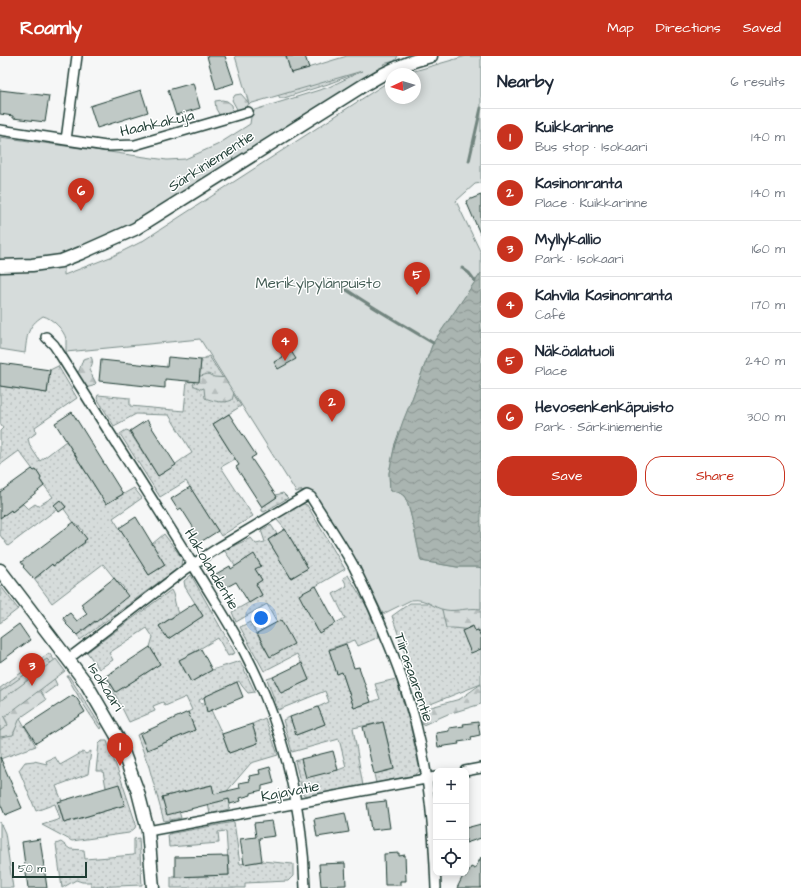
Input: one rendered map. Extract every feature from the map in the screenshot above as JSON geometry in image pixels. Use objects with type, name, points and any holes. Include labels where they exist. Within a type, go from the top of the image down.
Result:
[{"type":"street","points":[[66,140],[77,56]]},
{"type":"street","name":"Särkiniementie","points":[[0,266],[32,266],[61,261],[81,254],[135,229],[406,59],[430,56]]},
{"type":"street","name":"Haahkakuja","points":[[0,130],[106,146],[135,145],[248,112]]},
{"type":"street","name":"Hakolahdentie","points":[[46,338],[58,351],[174,533],[192,565],[223,613],[258,679],[281,741],[296,804],[303,845],[305,888]]},
{"type":"street","name":"Tiirasaarentie","points":[[192,565],[307,495],[311,497],[353,566],[380,622],[400,674],[416,724],[431,778],[436,888]]},
{"type":"street","points":[[68,659],[192,565]]},
{"type":"street","name":"Isokaari","points":[[0,570],[86,683],[118,738],[138,792],[148,831],[153,888]]},
{"type":"street","points":[[469,770],[481,768]]},
{"type":"street","name":"Kajavatie","points":[[148,831],[431,778]]},
{"type":"green space","name":"Merikylpylänpuisto","points":[[235,56],[286,56],[291,73],[347,56],[398,56],[395,61],[383,64],[386,68],[385,71],[188,194],[64,260],[64,275],[113,256],[141,242],[385,84],[385,104],[421,104],[421,69],[466,56],[481,56],[481,183],[475,184],[456,201],[481,253],[481,273],[433,343],[395,444],[389,473],[390,491],[401,494],[406,500],[421,561],[457,567],[481,568],[481,609],[446,610],[422,600],[411,600],[383,614],[373,593],[317,497],[308,491],[296,492],[200,339],[66,352],[66,339],[63,332],[54,322],[43,316],[34,324],[27,336],[25,353],[0,349],[0,137],[167,160],[185,159],[217,145],[250,124],[251,117],[248,112],[329,87],[362,71],[249,104]]},
{"type":"green space","points":[[366,63],[354,74],[328,84],[284,98],[280,98],[278,95],[280,77]]},
{"type":"green space","points":[[241,94],[249,103],[246,109],[238,111],[232,100],[235,95]]},
{"type":"green space","points":[[215,101],[227,101],[232,105],[233,111],[230,116],[220,116],[216,109]]},
{"type":"green space","points":[[209,356],[241,406],[213,424],[235,459],[221,467],[253,516],[221,536],[186,481],[160,497],[120,434],[126,430],[129,431],[158,476],[192,453],[169,415],[136,414],[114,426],[97,398],[98,395],[130,398],[130,406],[184,411],[187,381],[199,382],[201,360]]},
{"type":"green space","points":[[91,357],[92,364],[89,370],[96,383],[93,386],[85,388],[75,373],[79,371],[83,359]]},
{"type":"green space","points":[[58,366],[77,398],[35,427],[36,433],[28,439],[30,446],[40,461],[66,441],[106,504],[134,488],[142,498],[113,518],[149,575],[165,565],[152,544],[164,534],[182,558],[181,566],[80,640],[77,635],[115,608],[114,607],[124,588],[103,564],[52,603],[34,579],[41,575],[40,574],[52,564],[54,566],[80,545],[81,546],[85,543],[84,541],[86,539],[82,533],[83,531],[79,526],[77,527],[64,509],[66,507],[60,500],[54,505],[57,509],[8,546],[0,535],[0,518],[11,510],[12,512],[23,504],[28,509],[35,504],[38,506],[53,497],[40,480],[41,478],[36,470],[34,471],[19,451],[0,465],[0,431],[3,428],[0,424],[0,386],[47,393],[50,370]]},
{"type":"green space","points":[[208,374],[214,377],[229,378],[235,389],[232,400],[222,402],[205,398],[204,388],[201,389],[193,385],[197,377]]},
{"type":"green space","points":[[283,493],[288,498],[264,512],[262,511],[262,507],[277,497],[276,495]]},
{"type":"green space","points":[[301,503],[307,505],[345,569],[316,586],[319,632],[345,618],[333,594],[347,586],[343,578],[348,575],[367,607],[379,637],[358,646],[355,640],[329,649],[337,673],[342,672],[354,708],[380,699],[375,684],[396,679],[410,724],[420,771],[415,775],[376,783],[374,774],[394,769],[383,722],[353,728],[363,786],[306,796],[303,794],[295,761],[301,759],[338,770],[346,767],[339,739],[292,752],[283,720],[290,717],[296,735],[325,724],[318,707],[329,702],[325,691],[278,710],[267,679],[273,677],[281,693],[309,680],[297,654],[264,671],[240,627],[250,622],[270,657],[281,620],[277,622],[267,604],[236,622],[232,612],[262,595],[256,584],[262,580],[255,569],[261,565],[254,555],[242,576],[224,550],[251,538],[256,544],[265,542],[261,530],[271,525],[277,534],[268,540],[291,578],[308,568],[285,529],[276,519]]},
{"type":"green space","points":[[191,575],[235,653],[228,656],[218,638],[179,661],[191,682],[212,670],[240,661],[255,692],[248,693],[239,681],[199,700],[201,704],[204,703],[207,710],[211,710],[229,753],[258,743],[252,724],[265,718],[278,755],[251,763],[227,791],[230,804],[229,809],[210,814],[208,804],[216,802],[211,785],[162,797],[167,814],[179,811],[181,818],[164,821],[149,767],[137,735],[140,734],[147,750],[195,730],[188,712],[192,710],[186,697],[165,706],[163,702],[153,706],[155,711],[129,722],[116,696],[104,677],[106,676],[116,692],[160,664],[150,647],[153,637],[147,628],[109,653],[113,660],[99,669],[87,652],[171,590],[178,613],[159,626],[168,639],[203,616],[185,587],[184,581]]},
{"type":"green space","points":[[0,585],[18,609],[0,623]]},
{"type":"green space","points":[[439,596],[481,601],[481,631],[446,628]]},
{"type":"green space","points":[[410,603],[437,603],[481,620],[481,684],[423,707],[392,616]]},
{"type":"green space","points":[[49,653],[58,665],[53,676],[57,685],[24,709],[26,713],[20,718],[36,746],[0,759],[0,688]]},
{"type":"green space","points":[[47,659],[52,664],[35,683],[46,700],[20,718],[13,735],[0,737],[0,692]]},
{"type":"green space","points":[[56,659],[65,671],[4,717],[8,725],[0,731],[0,701]]},
{"type":"green space","points":[[67,676],[69,676],[102,728],[100,729],[91,716]]},
{"type":"green space","points":[[481,684],[481,704],[448,714],[423,725],[420,717],[424,709],[460,699]]},
{"type":"green space","points":[[102,741],[107,741],[136,824],[135,828],[129,833],[72,841],[42,825],[60,819],[55,804],[36,811],[19,770],[25,762],[34,761],[47,764],[46,761],[55,757],[60,765],[83,752],[86,754],[91,751],[88,774],[56,786],[62,801],[58,803],[64,823],[125,805],[106,788],[103,771],[96,771],[99,744]]},
{"type":"green space","points":[[0,822],[5,833],[13,888],[0,888]]},
{"type":"green space","points":[[234,822],[240,864],[262,861],[293,864],[293,876],[288,881],[245,883],[245,888],[171,888],[171,877],[229,875],[226,831],[218,832],[219,843],[169,847],[168,834]]},
{"type":"green space","points":[[139,838],[142,885],[91,887],[91,882],[76,880],[62,888],[56,844],[61,842],[70,849],[84,850],[85,859],[134,855],[134,839]]},
{"type":"water","points":[[481,273],[481,568],[457,567],[421,561],[406,500],[401,494],[390,491],[389,473],[395,444],[433,343]]},
{"type":"building","points":[[207,56],[225,56],[234,83],[216,89]]},
{"type":"building","points":[[286,56],[305,56],[309,68],[291,73]]},
{"type":"building","points":[[193,83],[200,108],[176,115],[168,90]]},
{"type":"building","points":[[0,90],[49,96],[45,122],[13,118],[13,116],[0,114]]},
{"type":"building","points":[[141,90],[148,112],[97,128],[90,106]]},
{"type":"building","points":[[481,195],[481,236],[466,201]]},
{"type":"building","points":[[287,345],[296,359],[278,369],[274,362],[283,357],[279,350]]},
{"type":"building","points":[[168,357],[201,360],[199,382],[165,379],[165,388],[99,381],[101,360],[167,367]]},
{"type":"building","points":[[0,363],[50,370],[47,393],[0,386]]},
{"type":"building","points":[[72,412],[123,494],[106,504],[55,423]]},
{"type":"building","points":[[229,414],[256,455],[251,458],[277,497],[262,507],[236,467],[239,465],[213,424]]},
{"type":"building","points":[[147,420],[176,465],[158,476],[130,431]]},
{"type":"building","points":[[32,469],[34,471],[36,470],[44,486],[12,512],[11,510],[0,518],[0,492]]},
{"type":"building","points":[[190,487],[218,531],[199,543],[192,532],[195,530],[181,508],[178,510],[171,499]]},
{"type":"building","points":[[60,500],[66,507],[59,512],[54,505]]},
{"type":"building","points":[[136,517],[165,565],[149,575],[119,528]]},
{"type":"building","points":[[74,522],[87,539],[84,541],[85,542],[53,566],[52,564],[34,579],[23,567],[24,566],[21,562]]},
{"type":"building","points":[[285,529],[308,568],[291,578],[268,540]]},
{"type":"building","points":[[254,554],[261,566],[255,569],[262,580],[256,584],[262,595],[249,603],[236,582],[225,588],[216,574],[230,566],[231,569]]},
{"type":"building","points":[[114,578],[128,596],[96,622],[95,621],[77,635],[66,624],[67,623],[63,618],[70,613],[77,621],[87,614],[81,604]]},
{"type":"building","points":[[316,586],[336,623],[319,633],[299,595]]},
{"type":"building","points":[[195,603],[203,616],[168,639],[159,626]]},
{"type":"building","points":[[281,620],[294,644],[270,657],[257,633]]},
{"type":"building","points":[[19,624],[30,640],[0,662],[0,638]]},
{"type":"building","points":[[473,626],[475,631],[478,630],[481,637],[481,649],[471,653],[462,631]]},
{"type":"building","points":[[346,644],[354,668],[359,667],[371,702],[354,708],[342,672],[337,674],[329,650]]},
{"type":"building","points":[[150,647],[160,664],[116,692],[106,676]]},
{"type":"building","points":[[201,649],[212,670],[191,682],[179,660]]},
{"type":"building","points":[[302,663],[309,680],[281,693],[273,677]]},
{"type":"building","points":[[237,682],[243,697],[207,712],[204,697]]},
{"type":"building","points":[[73,695],[76,697],[85,712],[36,743],[25,726]]},
{"type":"building","points":[[318,707],[325,724],[296,735],[290,717]]},
{"type":"building","points":[[188,712],[195,730],[147,750],[140,734]]},
{"type":"building","points":[[383,722],[394,769],[374,774],[363,727]]},
{"type":"building","points":[[478,722],[480,735],[471,737],[472,740],[458,742],[459,744],[438,747],[436,733],[449,731],[449,728],[464,726],[463,724]]},
{"type":"building","points":[[252,724],[258,743],[229,753],[222,734]]},
{"type":"building","points":[[333,751],[338,770],[306,778],[301,759]]},
{"type":"building","points":[[0,757],[22,808],[5,815],[0,803]]},
{"type":"building","points":[[270,767],[274,783],[262,786],[262,790],[240,798],[241,801],[230,804],[229,799],[167,815],[162,797],[212,785],[214,794],[240,788],[239,783],[250,781],[249,776],[260,774],[259,770]]},
{"type":"building","points":[[119,784],[125,805],[64,823],[58,802]]},
{"type":"building","points":[[386,801],[390,828],[371,830],[367,803]]},
{"type":"building","points":[[345,813],[349,832],[317,837],[314,819]]},
{"type":"building","points":[[272,821],[275,836],[259,838],[262,861],[244,864],[240,839],[256,837],[254,823]]},
{"type":"building","points":[[481,824],[481,838],[469,842],[469,827]]},
{"type":"building","points":[[40,839],[47,888],[28,888],[22,842]]},
{"type":"building","points":[[399,853],[399,856],[405,855],[406,881],[400,881],[400,885],[385,885],[384,854]]},
{"type":"building","points":[[228,856],[229,875],[175,877],[175,857]]},
{"type":"building","points":[[481,857],[481,888],[457,888],[463,876],[469,876],[471,867],[475,869]]},
{"type":"building","points":[[345,863],[346,885],[321,886],[319,864]]},
{"type":"waterway","points":[[469,161],[481,108]]},
{"type":"waterway","points":[[462,268],[469,273],[475,281]]},
{"type":"waterway","points":[[341,286],[433,343]]},
{"type":"place","name":"Hevosenkenkäpuisto","points":[[81,211]]},
{"type":"place","name":"Näköalatuoli","points":[[417,295]]},
{"type":"place","name":"Kahvila Kasinonranta","points":[[285,361]]},
{"type":"place","name":"Kasinonranta","points":[[332,422]]},
{"type":"place","name":"Myllykallio","points":[[32,686]]},
{"type":"place","name":"Kuikkarinne","points":[[120,766]]}]
